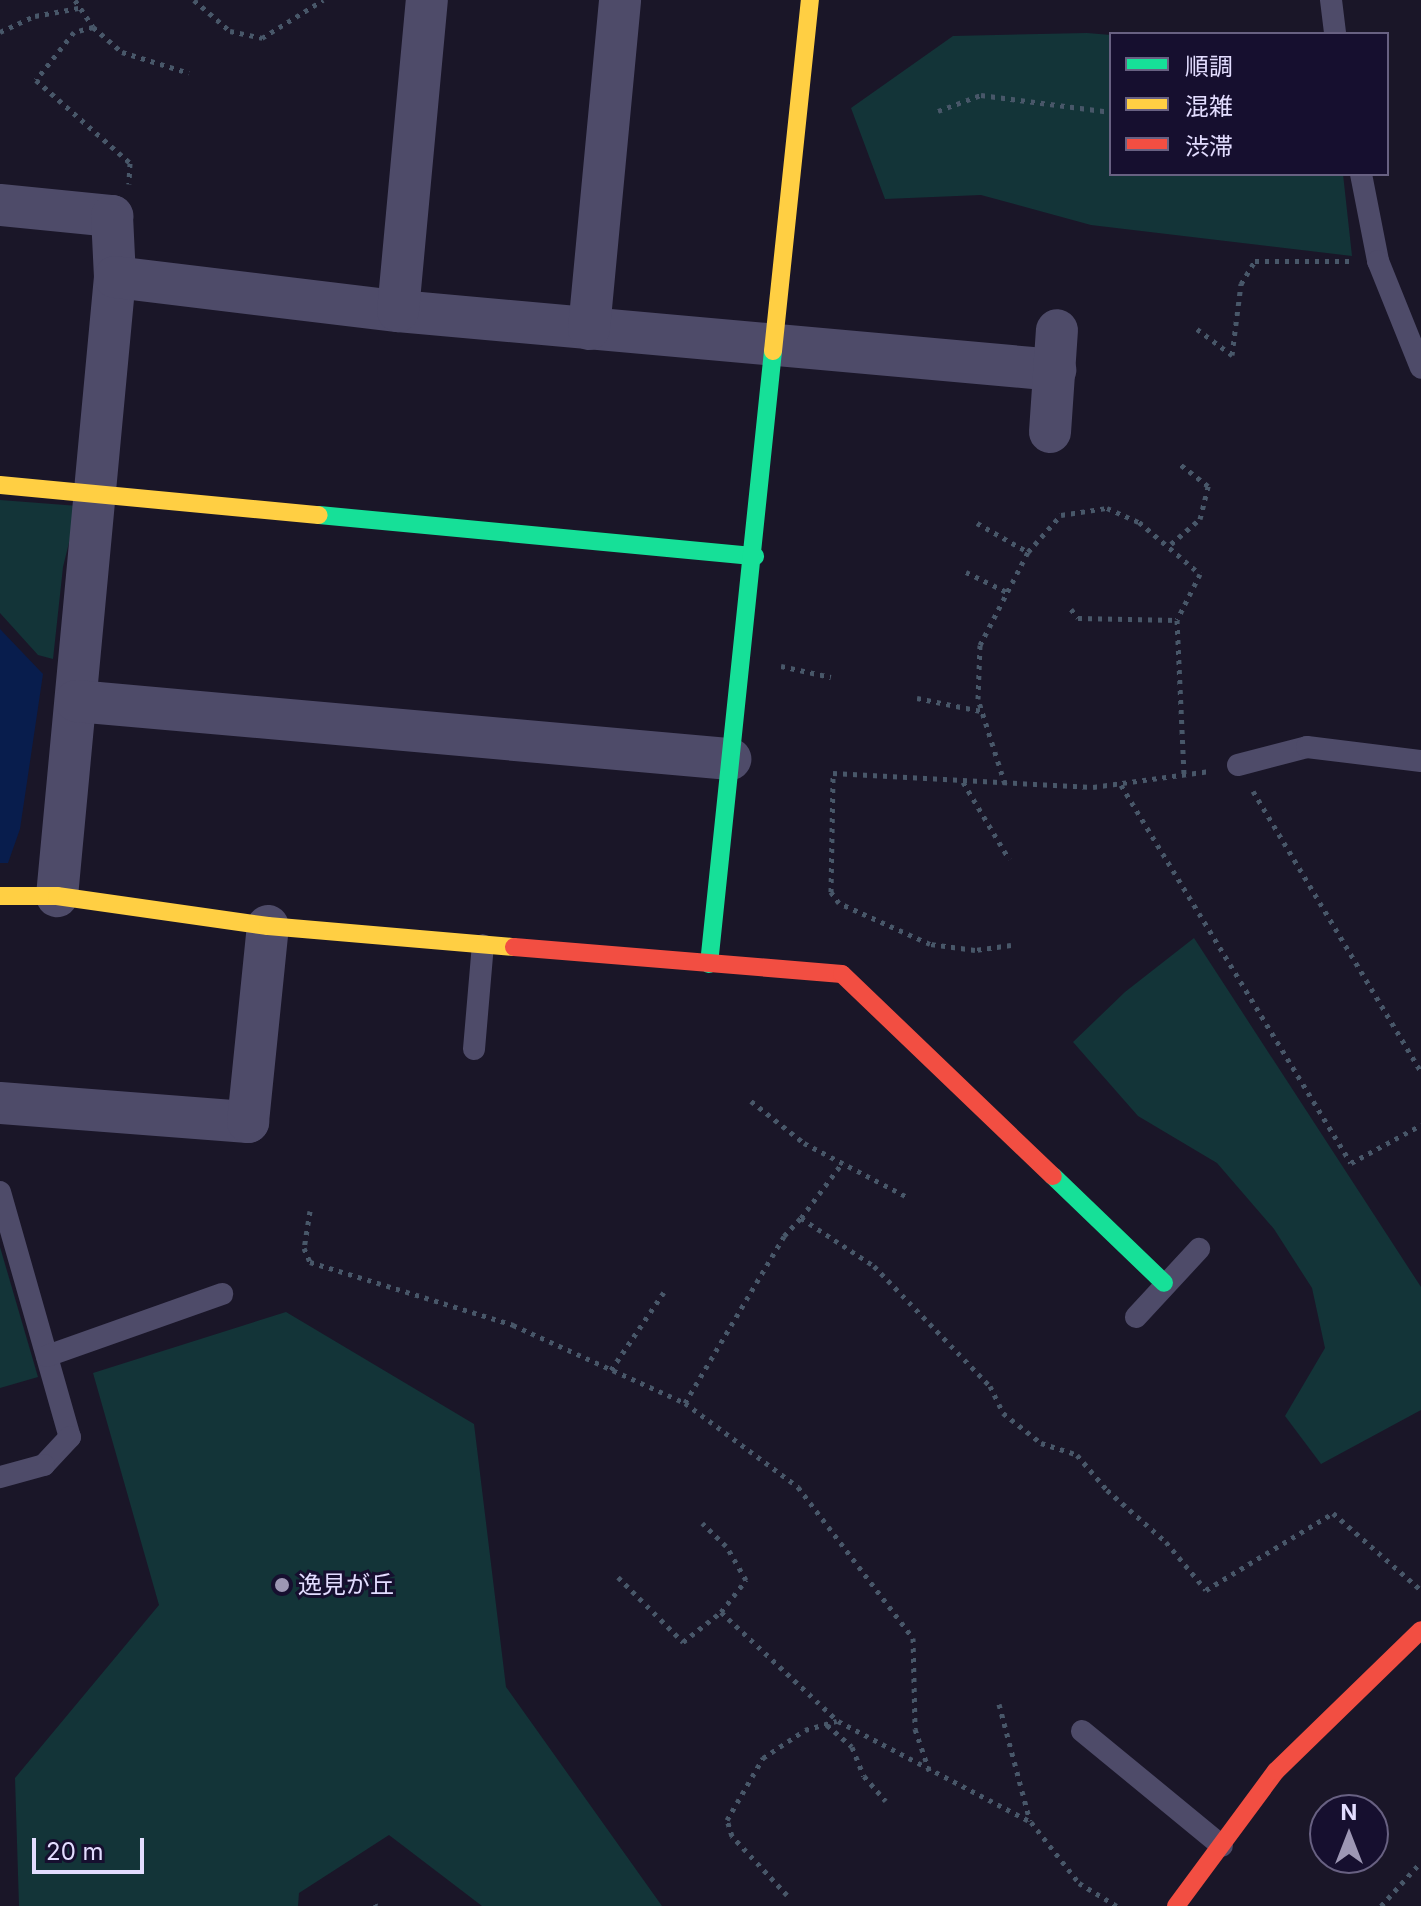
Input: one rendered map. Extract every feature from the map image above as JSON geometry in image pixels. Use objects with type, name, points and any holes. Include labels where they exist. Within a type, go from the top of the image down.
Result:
[{"type":"street","points":[[398,311],[427,0]]},
{"type":"street","points":[[589,329],[620,0]]},
{"type":"street","points":[[709,964],[778,347],[810,0]]},
{"type":"street","points":[[0,205],[112,216],[115,277],[57,896]]},
{"type":"street","points":[[115,277],[398,311],[778,347],[1056,350],[1050,432]]},
{"type":"street","points":[[0,485],[96,491],[755,556]]},
{"type":"street","points":[[76,701],[730,759]]},
{"type":"street","points":[[0,896],[57,896],[268,926],[842,974],[1164,1283]]},
{"type":"street","points":[[0,1103],[248,1122],[268,926]]},
{"type":"street","points":[[1176,1906],[1276,1771],[1421,1630]]},
{"type":"lane","points":[[1331,0],[1335,32]]},
{"type":"lane","points":[[1361,176],[1378,261],[1421,368]]},
{"type":"lane","points":[[1238,765],[1307,747],[1421,761]]},
{"type":"lane","points":[[474,1049],[483,945]]},
{"type":"lane","points":[[0,1192],[70,1437],[44,1465],[0,1477]]},
{"type":"lane","points":[[1136,1317],[1164,1283],[1199,1249]]},
{"type":"lane","points":[[47,1356],[222,1294]]},
{"type":"lane","points":[[1082,1731],[1222,1846]]},
{"type":"path","points":[[75,0],[93,27],[122,52],[189,73]]},
{"type":"path","points":[[194,0],[230,31],[262,38],[323,0]]},
{"type":"path","points":[[0,32],[35,16],[79,8]]},
{"type":"path","points":[[93,27],[74,32],[36,80],[130,163],[127,213],[112,216]]},
{"type":"path","points":[[938,111],[981,95],[1109,112]]},
{"type":"path","points":[[1197,329],[1232,355],[1241,284],[1255,261],[1355,262]]},
{"type":"path","points":[[1171,544],[1200,519],[1208,486],[1177,462]]},
{"type":"path","points":[[1005,784],[981,711],[980,645],[1028,552],[1061,515],[1107,508],[1171,544],[1200,574],[1177,620],[1184,777]]},
{"type":"path","points":[[977,523],[1028,552]]},
{"type":"path","points":[[966,572],[1007,592]]},
{"type":"path","points":[[1071,609],[1078,618],[1177,620]]},
{"type":"path","points":[[742,660],[831,677]]},
{"type":"path","points":[[917,698],[981,711]]},
{"type":"path","points":[[1011,945],[975,950],[930,944],[839,903],[831,892],[833,773],[1005,784],[1121,785],[1184,777],[1238,765],[1421,1072]]},
{"type":"path","points":[[962,782],[1009,859]]},
{"type":"path","points":[[1121,785],[1351,1163],[1421,1125]]},
{"type":"path","points":[[751,1101],[804,1143],[909,1198]]},
{"type":"path","points":[[685,1403],[784,1236],[843,1162]]},
{"type":"path","points":[[310,1211],[304,1248],[310,1262],[513,1325],[685,1403],[798,1487],[913,1638],[915,1729],[930,1773]]},
{"type":"path","points":[[801,1218],[874,1266],[990,1386],[1003,1413],[1041,1443],[1077,1455],[1107,1490],[1166,1542],[1206,1590],[1333,1513],[1421,1590]]},
{"type":"path","points":[[611,1370],[664,1292]]},
{"type":"path","points":[[618,1577],[683,1642],[721,1612],[746,1580],[726,1546],[702,1523]]},
{"type":"path","points":[[721,1612],[838,1721],[930,1773],[1031,1822]]},
{"type":"path","points":[[999,1704],[1031,1822],[1079,1883],[1117,1906]]},
{"type":"path","points":[[787,1895],[732,1836],[727,1820],[763,1758],[805,1730],[838,1721]]},
{"type":"path","points":[[826,1724],[852,1747],[864,1776],[886,1801]]},
{"type":"path","points":[[1381,1906],[1421,1862]]},
{"type":"green space","points":[[1109,35],[1109,176],[1343,176],[1352,256],[1091,225],[981,195],[885,199],[851,108],[953,36]]},
{"type":"green space","points":[[0,500],[78,506],[63,567],[53,659],[38,655],[0,613]]},
{"type":"green space","points":[[1194,938],[1421,1287],[1421,1410],[1321,1464],[1285,1416],[1325,1348],[1312,1288],[1274,1229],[1217,1163],[1138,1116],[1073,1042],[1125,992]]},
{"type":"green space","points":[[0,1247],[38,1377],[0,1388]]},
{"type":"green space","points":[[286,1312],[474,1424],[506,1687],[662,1906],[482,1906],[389,1835],[299,1893],[298,1906],[19,1906],[15,1778],[159,1605],[93,1373]]},
{"type":"water","points":[[0,629],[43,674],[20,829],[8,863],[0,863]]},
{"type":"traffic: fast","points":[[709,964],[773,351]]},
{"type":"traffic: fast","points":[[319,515],[755,556]]},
{"type":"traffic: fast","points":[[1053,1176],[1164,1283]]},
{"type":"traffic: slow","points":[[773,351],[810,0]]},
{"type":"traffic: slow","points":[[0,485],[319,515]]},
{"type":"traffic: slow","points":[[0,896],[57,896],[268,926],[514,947]]},
{"type":"traffic: jam","points":[[514,947],[842,974],[1053,1176]]},
{"type":"traffic: jam","points":[[1176,1906],[1276,1771],[1421,1630]]},
{"type":"place","name":"逸見が丘","points":[[282,1585]]}]
